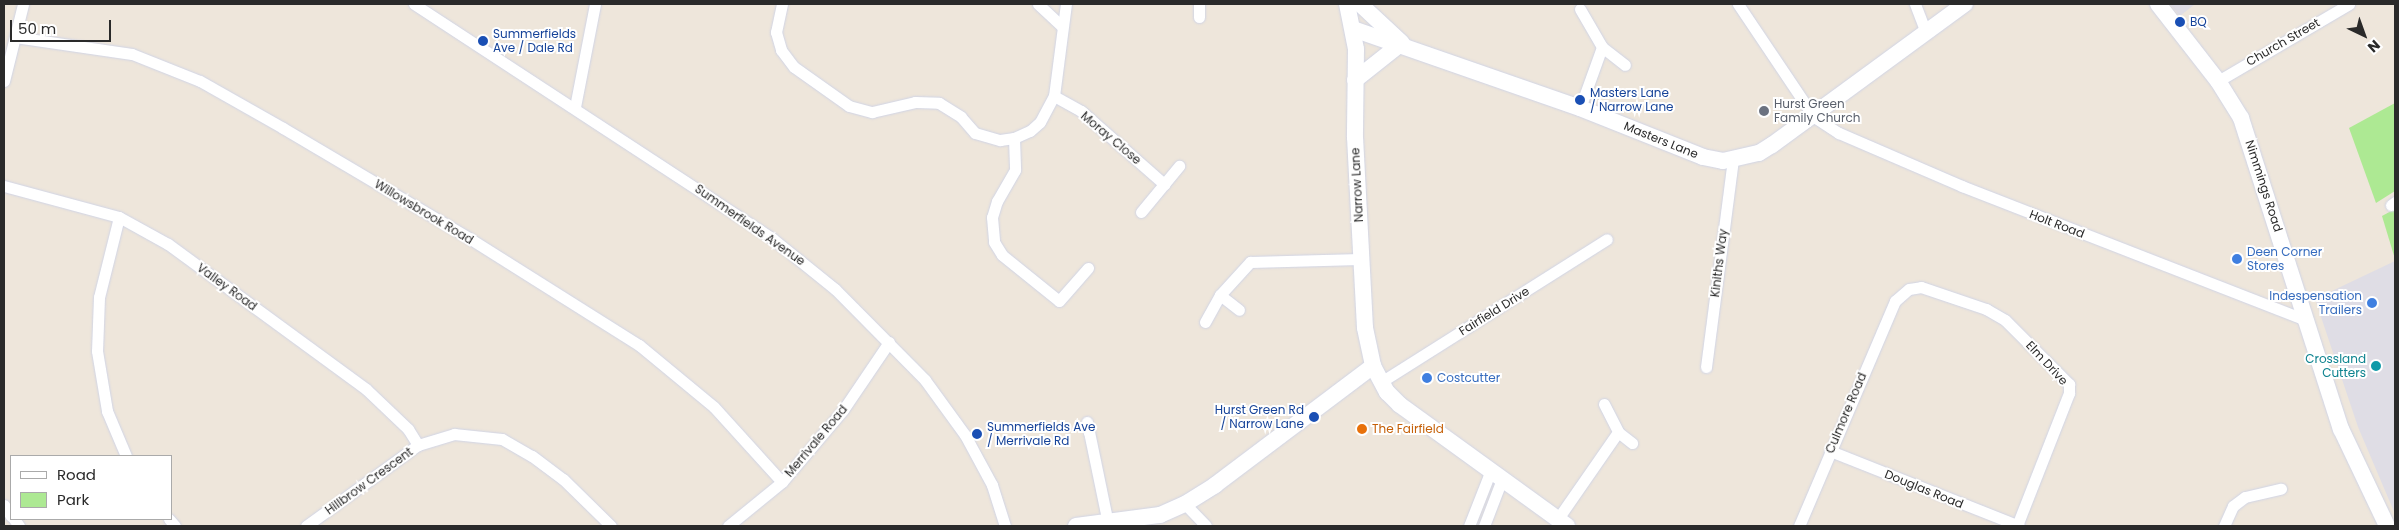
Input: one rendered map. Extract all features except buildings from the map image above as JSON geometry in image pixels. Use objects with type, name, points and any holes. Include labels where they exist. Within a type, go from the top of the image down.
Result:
[{"type":"main road","name":"Narrow Lane","points":[[1348,4],[1354,29],[1360,259],[1365,328],[1372,366],[1381,382],[1400,406],[1497,474],[1562,523]]},
{"type":"main road","points":[[1355,80],[1404,46],[1360,4]]},
{"type":"main road","name":"Masters Lane","points":[[1354,29],[1580,108],[1703,157],[1733,159],[1759,153],[1814,116],[1965,4]]},
{"type":"main road","name":"Nimmings Road","points":[[2158,4],[2218,81],[2249,137],[2305,320],[2341,429],[2387,526]]},
{"type":"main road","points":[[1076,526],[1160,516],[1185,504],[1215,485],[1372,366]]},
{"type":"street","points":[[4,81],[23,4]]},
{"type":"street","name":"Summerfields Avenue","points":[[414,4],[575,107],[773,239],[835,289],[925,380],[965,436],[992,485],[1004,526]]},
{"type":"street","points":[[575,107],[595,4]]},
{"type":"street","points":[[782,4],[776,32],[781,50],[794,67],[849,106],[872,112],[915,102],[939,103],[961,117],[975,133],[1000,140],[1014,138],[1040,122],[1054,96],[1066,4]]},
{"type":"street","points":[[1038,4],[1062,26]]},
{"type":"street","points":[[1198,4],[1199,17]]},
{"type":"street","points":[[1738,4],[1814,116]]},
{"type":"street","points":[[1915,4],[1926,33]]},
{"type":"street","name":"Church Street","points":[[2218,81],[2350,4]]},
{"type":"street","points":[[1580,9],[1602,47],[1625,65]]},
{"type":"street","name":"Willowsbrook Road","points":[[15,37],[132,54],[200,81],[283,128],[469,238],[639,345],[714,407],[782,482]]},
{"type":"street","points":[[1580,108],[1602,47]]},
{"type":"street","name":"Moray Close","points":[[1054,96],[1081,111],[1164,184]]},
{"type":"street","name":"Holt Road","points":[[1814,116],[1839,133],[1962,186],[2305,320]]},
{"type":"street","points":[[1014,138],[1015,170],[997,201],[992,217],[994,242],[1002,255],[1060,301],[1088,268]]},
{"type":"street","name":"Kiniths Way","points":[[1706,367],[1733,159]]},
{"type":"street","points":[[1141,212],[1179,166]]},
{"type":"street","name":"Valley Road","points":[[4,186],[119,217],[168,244],[366,389],[397,416],[418,445]]},
{"type":"street","points":[[119,217],[99,297],[97,351],[107,411],[126,455]]},
{"type":"street","name":"Fairfield Drive","points":[[1381,382],[1607,239]]},
{"type":"street","points":[[1205,322],[1220,295],[1250,262],[1360,259]]},
{"type":"street","name":"Elm Drive","points":[[1895,301],[1909,289],[1925,287],[1986,309],[2005,320],[2069,384],[2069,393],[2018,526]]},
{"type":"street","points":[[1220,295],[1239,310]]},
{"type":"street","name":"Culmore Road","points":[[1799,526],[1895,301]]},
{"type":"street","name":"Merrivale Road","points":[[728,526],[782,482],[843,410],[889,342]]},
{"type":"street","points":[[1604,404],[1618,432],[1632,442]]},
{"type":"street","points":[[1087,422],[1108,523]]},
{"type":"street","points":[[1562,523],[1618,432]]},
{"type":"street","name":"Hillbrow Crescent","points":[[306,526],[418,445],[454,434],[502,439],[564,479],[611,526]]},
{"type":"street","name":"Douglas Road","points":[[1830,451],[2018,526]]},
{"type":"street","points":[[1469,526],[1497,474]]},
{"type":"street","points":[[1484,526],[1497,474]]},
{"type":"street","points":[[2224,526],[2232,506],[2245,497],[2281,489]]},
{"type":"street","points":[[1185,504],[1206,526]]},
{"type":"shaded area","points":[[2170,4],[2195,4],[2180,16]]},
{"type":"shaded area","points":[[2395,261],[2395,514],[2358,427],[2315,299]]},
{"type":"green space","points":[[2395,103],[2395,191],[2376,203],[2349,128]]},
{"type":"green space","points":[[2395,209],[2395,259],[2382,216]]},
{"type":"place","name":"BQ","points":[[2180,22]]},
{"type":"place","name":"Summerfields Ave / Dale Rd","points":[[483,41]]},
{"type":"place","name":"Masters Lane / Narrow Lane","points":[[1580,100]]},
{"type":"place","name":"Hurst Green Family Church","points":[[1764,111]]},
{"type":"place","name":"Deen Corner Stores","points":[[2237,259]]},
{"type":"place","name":"Indespensation Trailers","points":[[2372,303]]},
{"type":"place","name":"Crossland Cutters","points":[[2376,366]]},
{"type":"place","name":"Costcutter","points":[[1427,378]]},
{"type":"place","name":"Hurst Green Rd / Narrow Lane","points":[[1314,417]]},
{"type":"place","name":"The Fairfield","points":[[1362,429]]},
{"type":"place","name":"Summerfields Ave / Merrivale Rd","points":[[977,434]]}]
